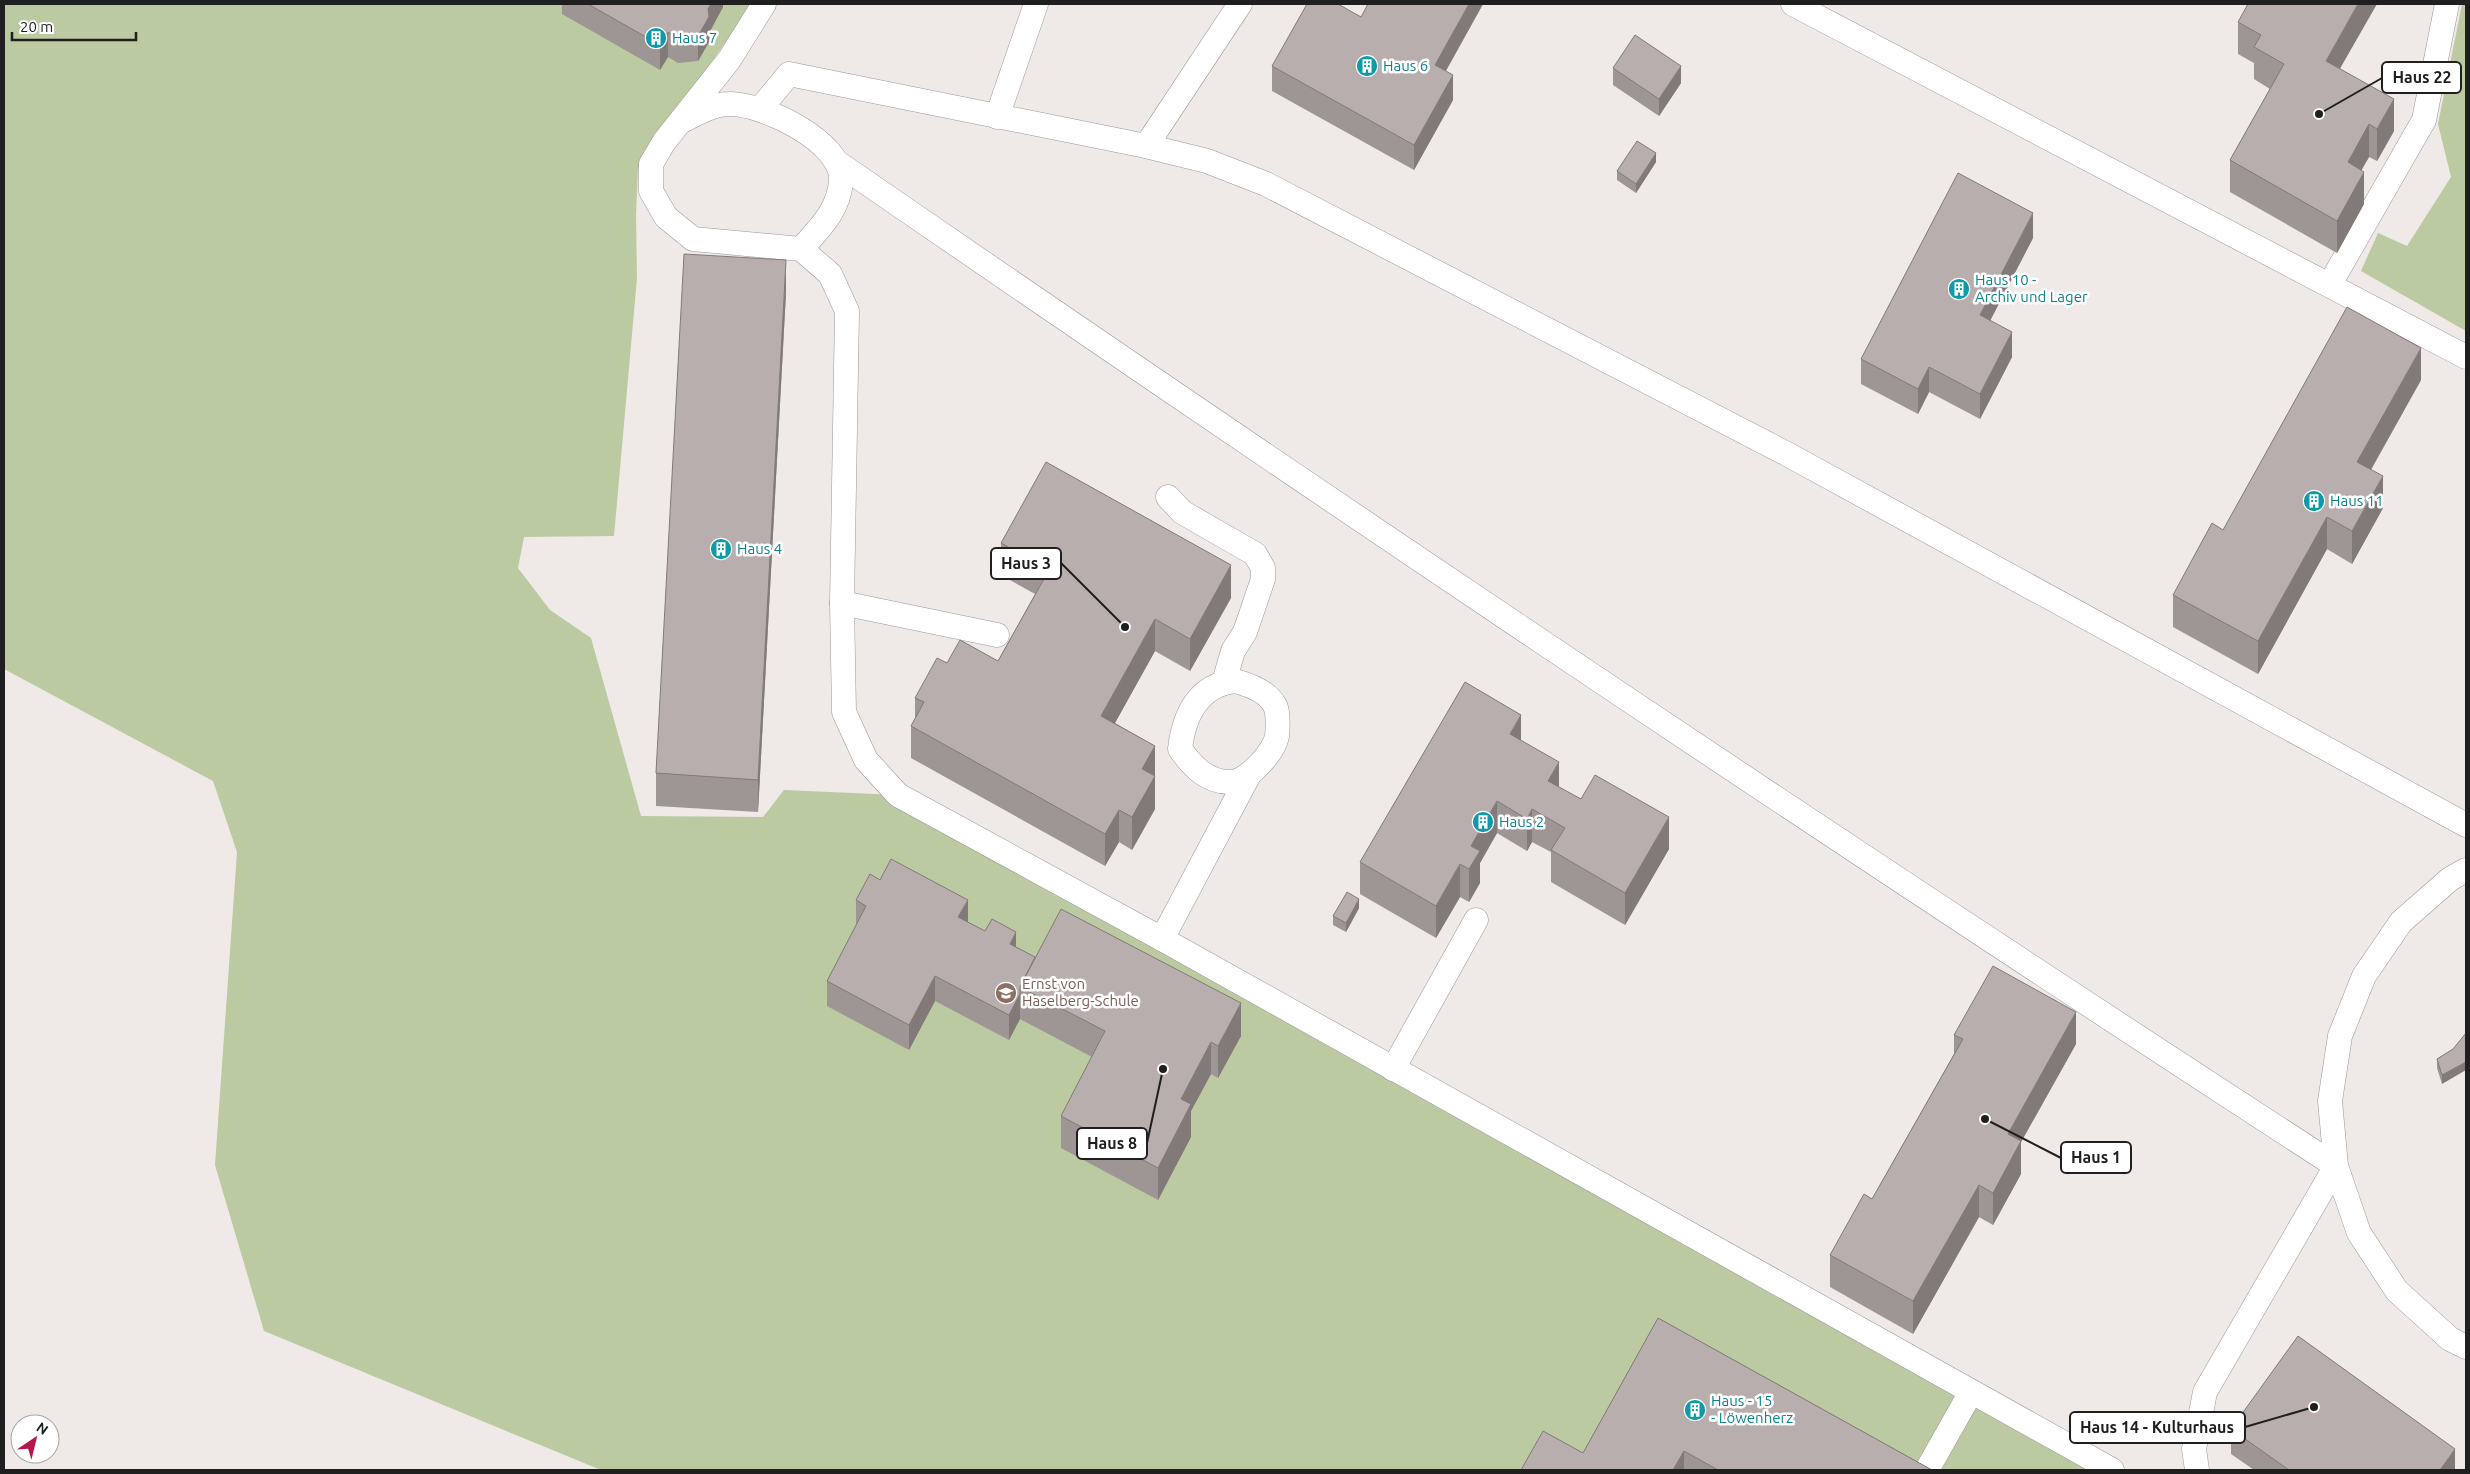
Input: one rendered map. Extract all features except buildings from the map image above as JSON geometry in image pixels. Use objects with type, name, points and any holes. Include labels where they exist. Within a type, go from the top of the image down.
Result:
[{"type":"lane","points":[[764,4],[729,60],[664,142],[651,164],[651,191],[666,217],[693,239],[801,249],[830,274],[847,311],[842,603],[844,712],[866,760],[898,795],[1162,939],[2112,1470]]},
{"type":"lane","points":[[997,116],[1036,4]]},
{"type":"lane","points":[[1146,146],[1240,4]]},
{"type":"lane","points":[[1793,4],[2466,357]]},
{"type":"lane","points":[[2330,284],[2424,120],[2447,4]]},
{"type":"lane","points":[[760,108],[789,74],[1146,146],[1207,161],[1266,184],[1787,454],[2466,825]]},
{"type":"lane","points":[[682,121],[702,111],[728,104],[760,108],[796,124],[838,163],[1204,415],[2077,998],[2336,1166]]},
{"type":"lane","points":[[801,249],[831,217],[841,180],[838,163]]},
{"type":"lane","points":[[1168,497],[1182,512],[1255,554],[1263,568],[1260,588],[1245,632],[1233,651],[1224,682]]},
{"type":"lane","points":[[842,603],[997,635]]},
{"type":"lane","points":[[1162,939],[1250,773],[1270,750],[1277,735],[1276,708],[1265,695],[1252,685],[1236,681],[1224,682],[1207,690],[1196,703],[1182,733],[1180,749],[1200,772],[1215,780],[1231,782],[1250,773]]},
{"type":"lane","points":[[2466,870],[2450,879],[2401,922],[2364,976],[2340,1036],[2330,1101],[2336,1166],[2359,1233],[2398,1291],[2450,1339],[2466,1347]]},
{"type":"lane","points":[[1393,1069],[1476,920]]},
{"type":"lane","points":[[2197,1470],[2194,1449],[2205,1392],[2336,1166]]},
{"type":"lane","points":[[1927,1470],[1971,1392]]},
{"type":"green space","points":[[4,4],[752,4],[638,168],[636,215],[637,278],[614,536],[524,537],[518,568],[550,610],[591,638],[641,816],[763,817],[784,790],[898,795],[2112,1470],[601,1470],[264,1331],[215,1165],[237,852],[213,781],[4,669]]},
{"type":"green space","points":[[2462,4],[2466,4],[2466,331],[2361,271],[2378,233],[2407,246],[2451,177],[2438,124]]},
{"type":"place","name":"Haus 7","points":[[656,38]]},
{"type":"place","name":"Haus 6","points":[[1367,66]]},
{"type":"place","name":"Haus 22","points":[[2319,114]]},
{"type":"place","name":"Haus 10 - Archiv und Lager","points":[[1959,289]]},
{"type":"place","name":"Haus 11","points":[[2314,501]]},
{"type":"place","name":"Haus 4","points":[[721,549]]},
{"type":"place","name":"Haus 3","points":[[1125,627]]},
{"type":"place","name":"Haus 2","points":[[1483,822]]},
{"type":"place","name":"Ernst von Haselberg-Schule","points":[[1006,993]]},
{"type":"place","name":"Haus 8","points":[[1163,1069]]},
{"type":"place","name":"Haus 1","points":[[1985,1119]]},
{"type":"place","name":"Haus 14 - Kulturhaus","points":[[2314,1407]]},
{"type":"place","name":"Haus - 15 - Löwenherz","points":[[1695,1410]]}]
